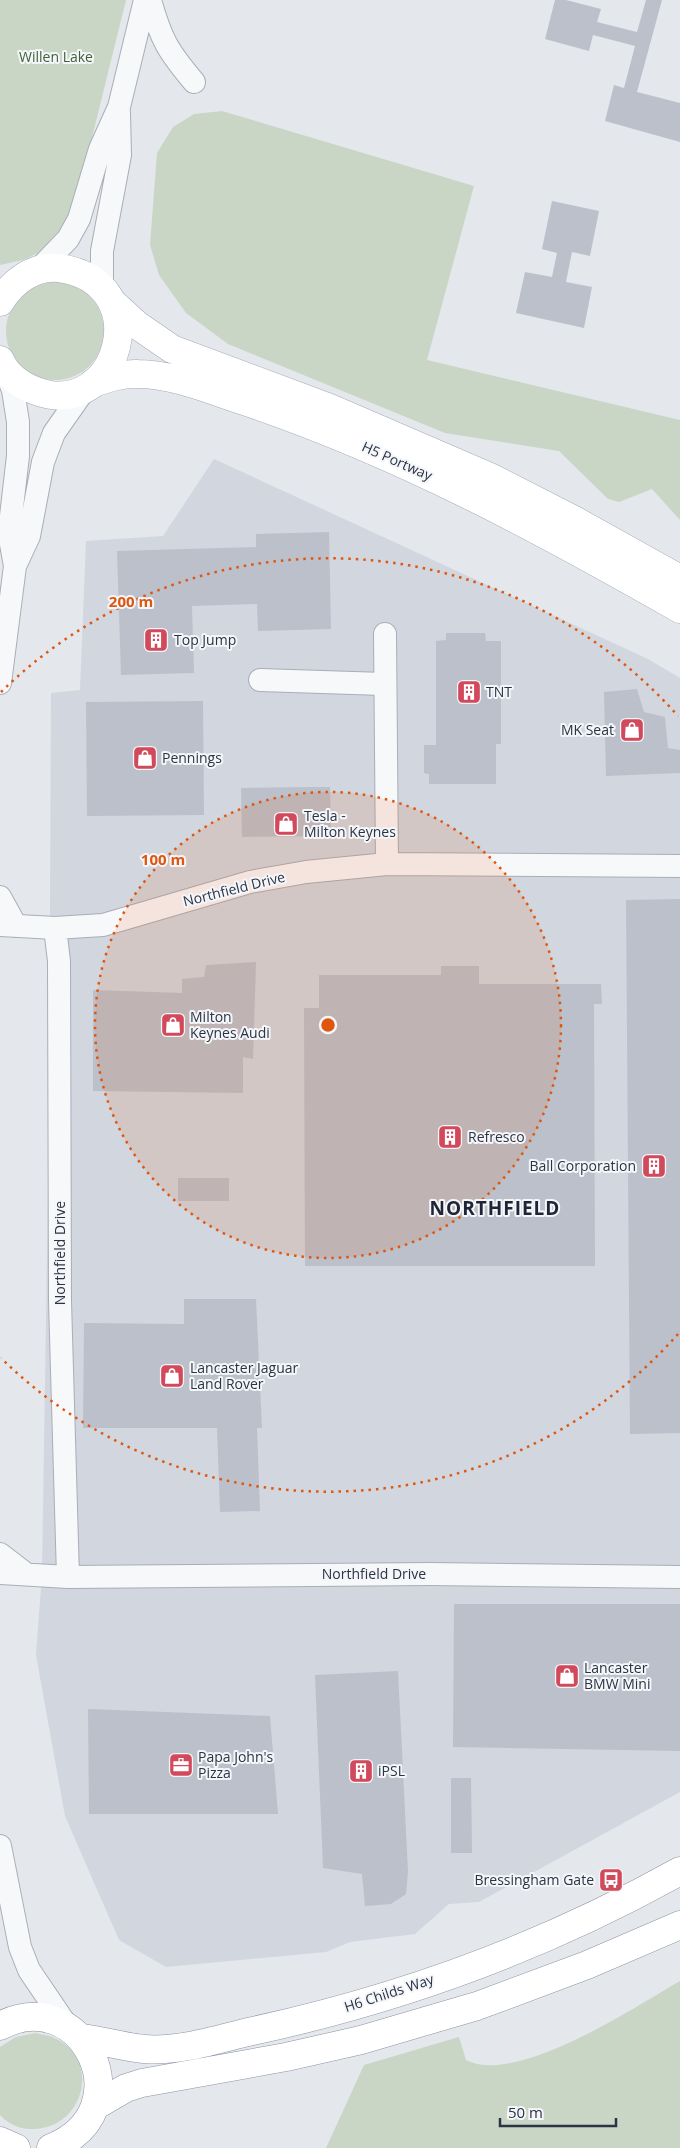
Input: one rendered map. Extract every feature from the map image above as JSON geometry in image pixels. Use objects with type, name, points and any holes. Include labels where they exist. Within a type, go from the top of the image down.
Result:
[{"type":"main road","name":"H5 Portway","points":[[20,276],[55,268],[72,270],[88,276],[137,325],[172,349],[330,408],[490,477],[574,520],[680,579]]},
{"type":"main road","points":[[0,302],[7,290],[20,276]]},
{"type":"main road","points":[[90,385],[108,366],[118,346],[118,317],[107,295]]},
{"type":"main road","name":"H5 Portway","points":[[2,364],[14,379],[27,388],[42,393],[65,394],[121,375],[157,375],[290,416],[438,480],[572,548],[680,609]]},
{"type":"main road","name":"H6 Childs Way","points":[[0,2026],[15,2020],[38,2018],[60,2023],[75,2033],[144,2049],[172,2047],[286,2024],[386,1995],[499,1955],[585,1920],[680,1871]]},
{"type":"main road","points":[[51,2148],[87,2127],[126,2088],[142,2083],[239,2067],[360,2040],[496,1999],[587,1965],[680,1924]]},
{"type":"main road","points":[[75,2033],[89,2049],[97,2070],[99,2092],[87,2127]]},
{"type":"street","points":[[20,276],[68,239],[79,219],[100,149],[119,107],[145,0]]},
{"type":"street","points":[[150,0],[165,46],[194,82]]},
{"type":"street","points":[[107,295],[102,251],[120,155],[119,107]]},
{"type":"street","points":[[2,364],[13,390],[18,422],[18,456],[9,533],[16,566]]},
{"type":"street","points":[[0,683],[16,566],[28,536],[43,462],[54,433],[90,385]]},
{"type":"street","points":[[385,634],[387,864]]},
{"type":"street","points":[[260,680],[384,684]]},
{"type":"street","name":"Northfield Drive","points":[[8,926],[55,928],[103,925],[272,877],[387,864],[680,866]]},
{"type":"street","points":[[0,897],[8,926]]},
{"type":"street","name":"Northfield Drive","points":[[55,928],[59,961],[60,1301],[68,1577]]},
{"type":"street","points":[[0,1554],[26,1574]]},
{"type":"street","name":"Northfield Drive","points":[[0,1574],[68,1577],[421,1574],[680,1577]]},
{"type":"street","points":[[1,1854],[13,1923],[29,1970],[75,2033]]},
{"type":"shaded area","points":[[214,459],[648,659],[680,678],[680,1792],[479,1902],[449,1904],[415,1934],[350,1942],[326,1952],[166,1967],[119,1940],[65,1816],[36,1655],[42,1574],[49,1128],[51,693],[80,690],[86,541],[163,536]]},
{"type":"green space","name":"Willen Lake","points":[[0,0],[126,0],[77,198],[63,230],[40,252],[23,260],[0,265]]},
{"type":"green space","points":[[222,111],[474,186],[427,360],[680,420],[680,520],[652,489],[619,502],[608,499],[559,451],[445,433],[228,344],[186,313],[159,275],[150,245],[157,153],[173,127],[194,114]]},
{"type":"green space","points":[[55,282],[74,286],[90,296],[100,312],[104,331],[100,350],[90,366],[74,376],[55,380],[36,376],[20,366],[10,350],[6,331],[10,312],[20,296],[36,286]]},
{"type":"green space","points":[[680,1981],[680,2148],[326,2148],[364,2065],[459,2037],[466,2060],[488,2065],[514,2062],[544,2053],[575,2040]]},
{"type":"green space","points":[[36,2033],[52,2037],[69,2048],[78,2061],[82,2076],[81,2092],[74,2106],[64,2118],[49,2126],[26,2129],[13,2125],[0,2115],[0,2047],[16,2037]]},
{"type":"building","points":[[555,0],[566,0],[601,9],[597,22],[637,32],[646,0],[662,0],[637,92],[680,103],[680,142],[605,121],[614,85],[624,88],[635,46],[593,35],[589,51],[545,39]]},
{"type":"building","points":[[552,201],[599,211],[590,256],[572,252],[566,282],[592,287],[584,328],[516,313],[525,272],[552,277],[557,253],[542,249]]},
{"type":"building","points":[[329,532],[331,629],[258,631],[257,604],[192,606],[194,673],[121,675],[117,551],[256,547],[256,534]]},
{"type":"building","name":"TNT","points":[[446,633],[485,633],[486,641],[501,641],[501,744],[496,744],[496,784],[429,784],[429,774],[424,773],[424,745],[436,745],[436,641],[446,640]]},
{"type":"building","points":[[637,689],[644,712],[665,717],[668,748],[680,750],[680,773],[606,776],[604,692]]},
{"type":"building","name":"Pennings","points":[[203,701],[204,815],[87,816],[86,702]]},
{"type":"building","name":"Tesla - Milton Keynes","points":[[330,787],[331,836],[242,837],[241,788]]},
{"type":"building","name":"Ball Corporation","points":[[680,899],[680,1433],[630,1434],[626,900]]},
{"type":"building","name":"Milton Keynes Audi","points":[[256,962],[253,1059],[243,1057],[243,1093],[93,1091],[93,990],[182,993],[182,979],[204,977],[206,965]]},
{"type":"building","name":"Refresco","points":[[441,966],[479,966],[479,984],[601,984],[602,1004],[594,1004],[595,1266],[305,1266],[304,1008],[319,1008],[319,975],[441,975]]},
{"type":"building","points":[[178,1178],[229,1178],[229,1201],[178,1201]]},
{"type":"building","name":"Lancaster Jaguar Land Rover","points":[[184,1299],[256,1299],[262,1428],[257,1428],[260,1511],[220,1512],[217,1428],[83,1428],[84,1323],[184,1324]]},
{"type":"building","name":"Lancaster BMW Mini","points":[[454,1604],[680,1604],[680,1751],[453,1747]]},
{"type":"building","name":"iPSL","points":[[398,1671],[408,1872],[406,1894],[391,1904],[365,1906],[362,1874],[323,1868],[315,1675]]},
{"type":"building","name":"Papa John's Pizza","points":[[88,1709],[270,1716],[278,1814],[89,1814]]},
{"type":"building","points":[[451,1778],[471,1778],[472,1853],[451,1853]]},
{"type":"place","name":"Top Jump","points":[[156,640]]},
{"type":"place","name":"TNT","points":[[469,692]]},
{"type":"place","name":"MK Seat","points":[[632,730]]},
{"type":"place","name":"Pennings","points":[[145,758]]},
{"type":"place","name":"Tesla - Milton Keynes","points":[[286,824]]},
{"type":"place","name":"Milton Keynes Audi","points":[[173,1025]]},
{"type":"place","name":"Refresco","points":[[450,1137]]},
{"type":"place","name":"Ball Corporation","points":[[654,1166]]},
{"type":"place","name":"Lancaster Jaguar Land Rover","points":[[172,1376]]},
{"type":"place","name":"Lancaster BMW Mini","points":[[567,1676]]},
{"type":"place","name":"Papa John's Pizza","points":[[181,1765]]},
{"type":"place","name":"iPSL","points":[[361,1771]]},
{"type":"place","name":"Bressingham Gate","points":[[611,1880]]},
{"type":"district","name":"NORTHFIELD","points":[[495,1208]]}]
